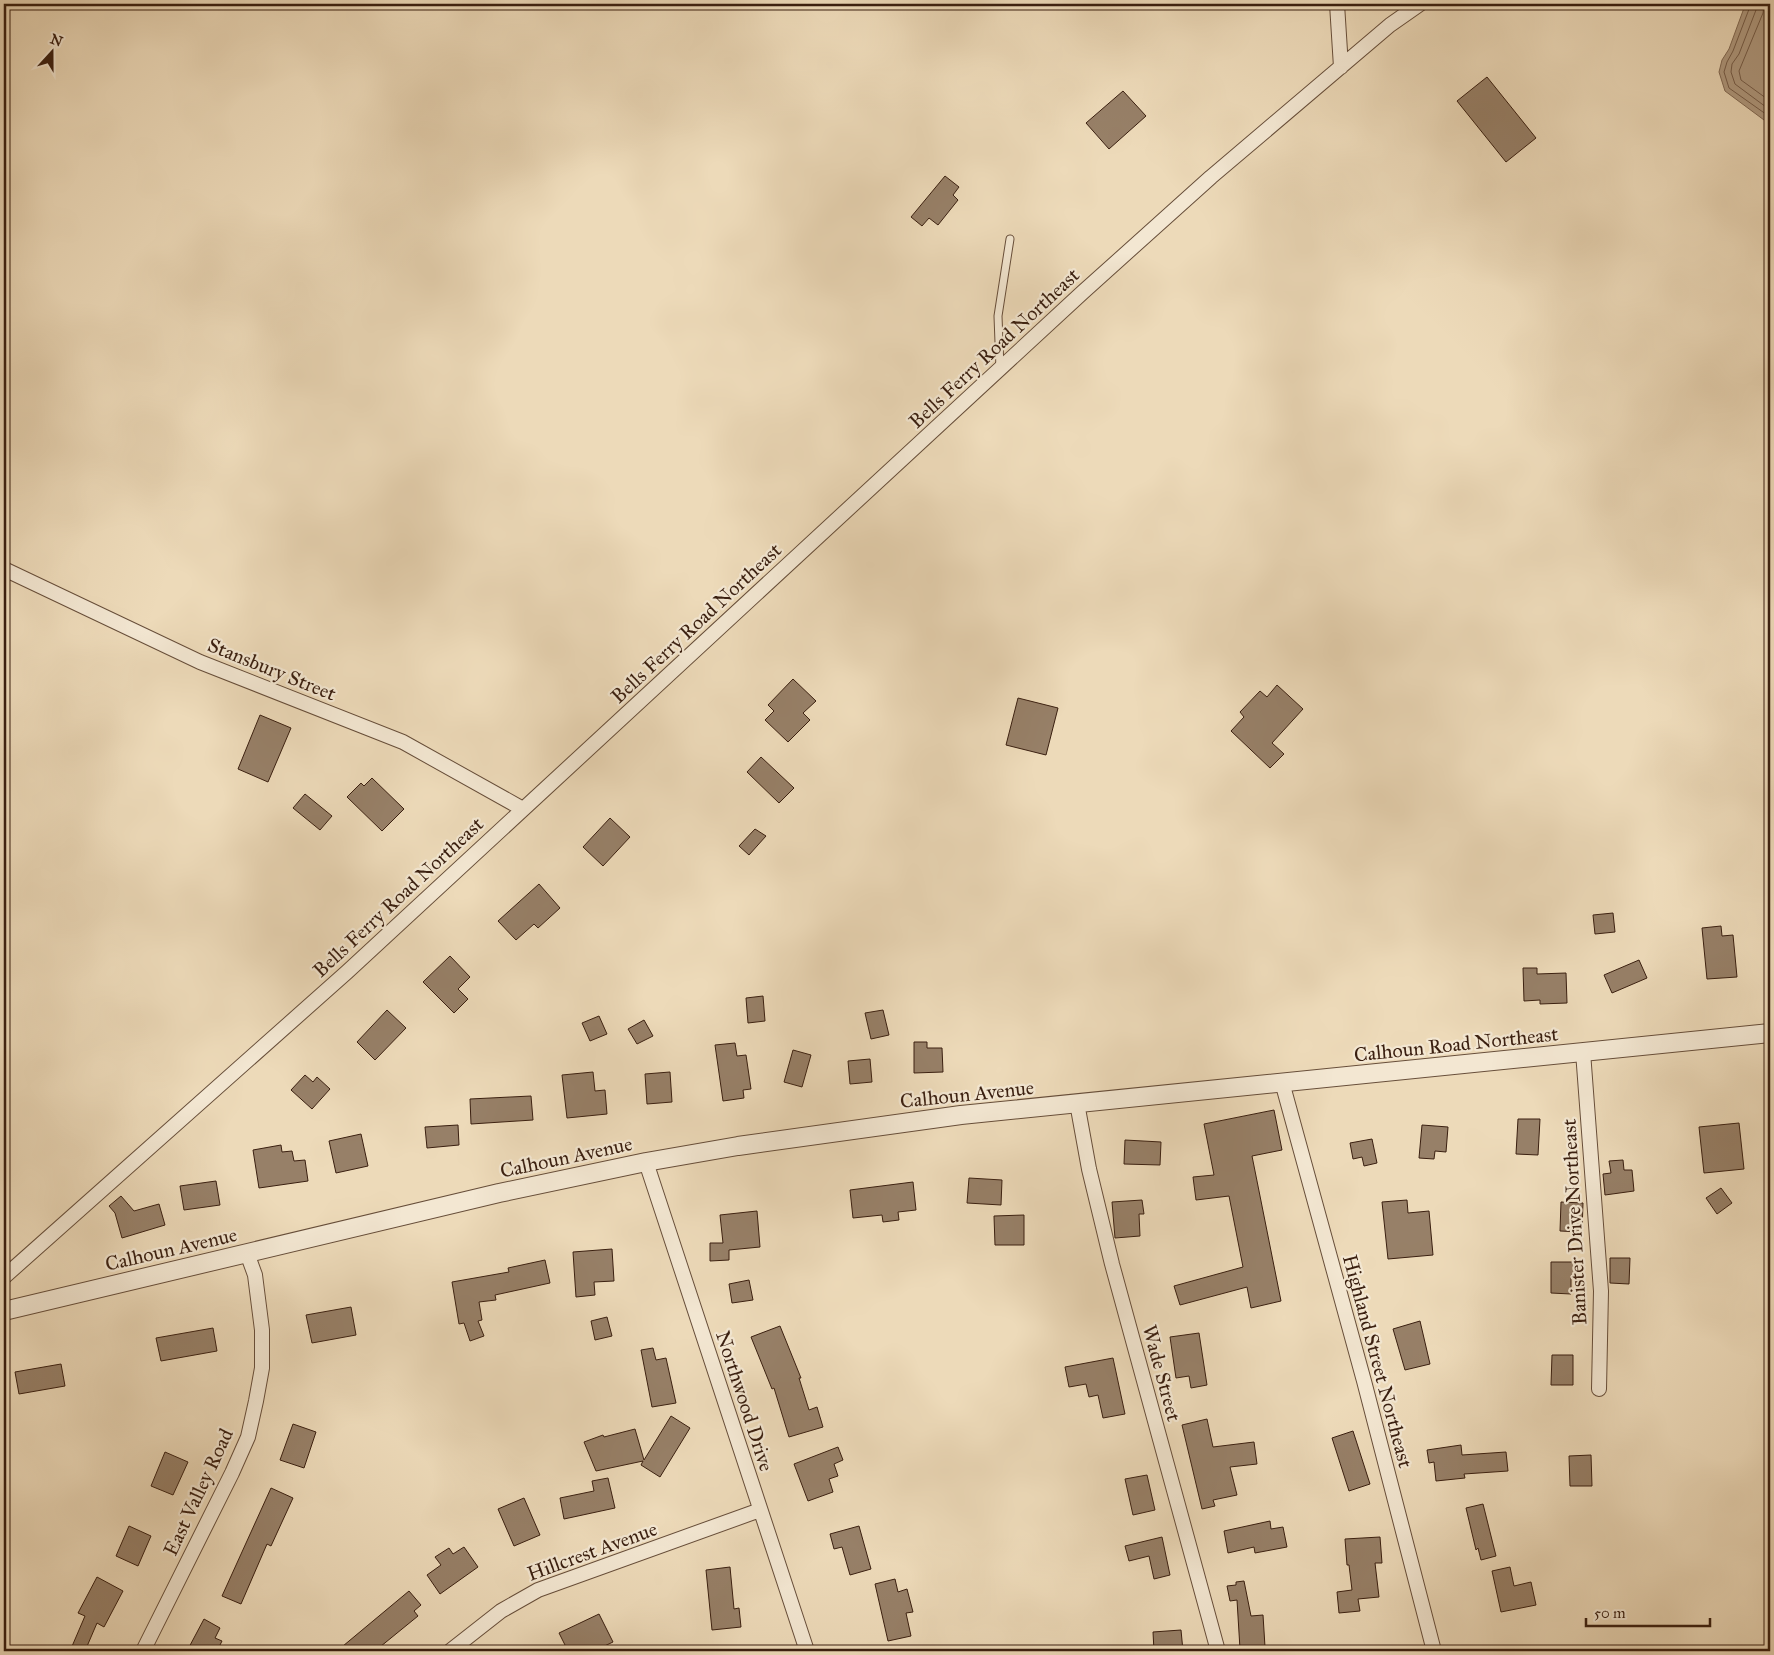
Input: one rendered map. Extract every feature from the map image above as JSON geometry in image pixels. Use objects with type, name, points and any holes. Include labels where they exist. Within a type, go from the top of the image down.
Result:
[{"type":"street","points":[[1337,4],[1341,67]]},
{"type":"street","name":"Bells Ferry Road Northeast","points":[[4,1277],[348,972],[1000,369],[1211,177],[1390,25],[1420,4]]},
{"type":"street","name":"Stansbury Street","points":[[4,569],[200,662],[403,742],[523,809]]},
{"type":"street","name":"Calhoun Road Northeast","points":[[1146,1096],[1770,1033]]},
{"type":"street","name":"Banister Drive Northeast","points":[[1583,1052],[1601,1291],[1599,1389]]},
{"type":"street","name":"Highland Street Northeast","points":[[1282,1082],[1364,1381],[1434,1651]]},
{"type":"street","name":"Calhoun Avenue","points":[[4,1311],[499,1193],[646,1162],[738,1146],[961,1114],[1146,1096]]},
{"type":"street","name":"Wade Street","points":[[1077,1103],[1089,1170],[1112,1264],[1218,1651]]},
{"type":"street","name":"Northwood Drive","points":[[646,1162],[807,1651]]},
{"type":"street","name":"East Valley Road","points":[[143,1651],[248,1438],[262,1368],[262,1330],[255,1275],[246,1253]]},
{"type":"street","name":"Hillcrest Avenue","points":[[450,1651],[501,1611],[538,1590],[760,1510]]},
{"type":"lane","points":[[1000,369],[998,316],[1010,240]]},
{"type":"water","points":[[1747,4],[1770,4],[1770,122],[1764,120],[1725,91],[1719,72],[1722,60],[1729,49]]},
{"type":"building","points":[[1487,77],[1536,138],[1506,162],[1457,101]]},
{"type":"building","points":[[1123,91],[1146,116],[1109,149],[1086,123]]},
{"type":"building","points":[[945,176],[959,187],[953,195],[958,200],[938,225],[929,218],[922,226],[911,217]]},
{"type":"building","points":[[793,679],[816,701],[803,713],[810,720],[788,742],[765,720],[774,711],[768,705]]},
{"type":"building","points":[[1277,685],[1303,709],[1272,743],[1284,754],[1270,768],[1231,731],[1244,717],[1240,712],[1260,691],[1267,697]]},
{"type":"building","points":[[1018,698],[1058,708],[1046,755],[1006,745]]},
{"type":"building","points":[[260,715],[291,728],[268,782],[238,769]]},
{"type":"building","points":[[761,757],[794,788],[779,803],[747,772]]},
{"type":"building","points":[[372,778],[404,809],[382,831],[347,797],[361,783],[364,786]]},
{"type":"building","points":[[305,794],[332,816],[320,830],[293,808]]},
{"type":"building","points":[[610,818],[630,837],[603,866],[583,847]]},
{"type":"building","points":[[755,829],[766,836],[749,855],[739,846]]},
{"type":"building","points":[[539,884],[560,908],[538,928],[534,924],[516,940],[498,921]]},
{"type":"building","points":[[1613,913],[1615,932],[1595,934],[1593,915]]},
{"type":"building","points":[[1721,926],[1722,936],[1733,935],[1737,977],[1707,979],[1702,928]]},
{"type":"building","points":[[450,956],[470,977],[458,989],[468,999],[454,1013],[423,982]]},
{"type":"building","points":[[1639,960],[1647,978],[1612,993],[1604,975]]},
{"type":"building","points":[[1523,968],[1537,968],[1537,974],[1566,973],[1567,1003],[1540,1004],[1540,1000],[1524,1001]]},
{"type":"building","points":[[763,996],[765,1021],[748,1023],[746,998]]},
{"type":"building","points":[[387,1010],[406,1028],[375,1060],[357,1042]]},
{"type":"building","points":[[883,1010],[889,1035],[871,1039],[865,1013]]},
{"type":"building","points":[[599,1016],[607,1034],[590,1041],[582,1023]]},
{"type":"building","points":[[644,1020],[653,1036],[637,1044],[628,1029]]},
{"type":"building","points":[[914,1042],[927,1042],[927,1048],[942,1048],[943,1072],[914,1073]]},
{"type":"building","points":[[735,1043],[737,1056],[746,1055],[751,1089],[743,1090],[744,1098],[723,1101],[715,1045]]},
{"type":"building","points":[[793,1050],[811,1055],[802,1087],[784,1082]]},
{"type":"building","points":[[870,1059],[872,1082],[850,1084],[848,1061]]},
{"type":"building","points":[[593,1072],[595,1091],[605,1090],[607,1114],[567,1118],[562,1075]]},
{"type":"building","points":[[670,1072],[672,1102],[647,1104],[645,1074]]},
{"type":"building","points":[[305,1075],[313,1082],[317,1077],[330,1089],[312,1109],[291,1090]]},
{"type":"building","points":[[531,1096],[533,1120],[471,1124],[470,1099]]},
{"type":"building","points":[[1274,1110],[1282,1150],[1252,1156],[1281,1301],[1251,1308],[1247,1287],[1180,1305],[1174,1286],[1243,1267],[1229,1196],[1196,1200],[1193,1177],[1214,1175],[1204,1124]]},
{"type":"building","points":[[1518,1119],[1540,1119],[1538,1155],[1516,1154]]},
{"type":"building","points":[[1739,1123],[1744,1169],[1704,1173],[1699,1127]]},
{"type":"building","points":[[458,1125],[459,1145],[427,1148],[425,1127]]},
{"type":"building","points":[[1422,1125],[1448,1127],[1446,1152],[1435,1151],[1434,1159],[1419,1158]]},
{"type":"building","points":[[361,1134],[368,1166],[336,1173],[329,1141]]},
{"type":"building","points":[[1372,1139],[1377,1163],[1364,1166],[1362,1157],[1353,1159],[1350,1143]]},
{"type":"building","points":[[1125,1140],[1161,1142],[1160,1165],[1124,1164]]},
{"type":"building","points":[[281,1145],[282,1152],[292,1151],[294,1161],[305,1160],[308,1181],[259,1188],[253,1150]]},
{"type":"building","points":[[1623,1160],[1624,1170],[1632,1170],[1634,1191],[1605,1195],[1603,1174],[1611,1173],[1609,1161]]},
{"type":"building","points":[[969,1178],[1002,1180],[1001,1205],[967,1203]]},
{"type":"building","points":[[216,1181],[220,1205],[184,1210],[180,1186]]},
{"type":"building","points":[[913,1182],[916,1210],[898,1212],[899,1220],[883,1222],[882,1215],[853,1218],[850,1190]]},
{"type":"building","points":[[1721,1188],[1732,1203],[1717,1214],[1706,1198]]},
{"type":"building","points":[[121,1196],[134,1211],[159,1204],[165,1225],[122,1238],[115,1213],[109,1206]]},
{"type":"building","points":[[1142,1200],[1144,1214],[1139,1214],[1140,1236],[1115,1238],[1112,1202]]},
{"type":"building","points":[[1407,1200],[1408,1213],[1429,1211],[1433,1255],[1388,1259],[1382,1202]]},
{"type":"building","points":[[1561,1202],[1583,1203],[1582,1232],[1560,1231]]},
{"type":"building","points":[[757,1211],[760,1247],[729,1250],[729,1260],[710,1261],[710,1243],[723,1243],[720,1215]]},
{"type":"building","points":[[1024,1215],[1024,1245],[995,1245],[994,1216]]},
{"type":"building","points":[[612,1249],[614,1281],[594,1282],[595,1295],[576,1297],[573,1252]]},
{"type":"building","points":[[1610,1258],[1630,1258],[1629,1284],[1610,1283]]},
{"type":"building","points":[[545,1260],[550,1283],[495,1295],[496,1300],[479,1302],[482,1320],[478,1321],[484,1336],[470,1341],[464,1323],[459,1324],[452,1282],[509,1272],[508,1268]]},
{"type":"building","points":[[1551,1262],[1578,1262],[1578,1275],[1571,1275],[1571,1294],[1551,1293]]},
{"type":"building","points":[[749,1280],[753,1300],[732,1303],[729,1284]]},
{"type":"building","points":[[351,1307],[356,1335],[312,1343],[306,1315]]},
{"type":"building","points":[[607,1317],[612,1336],[595,1340],[591,1321]]},
{"type":"building","points":[[1420,1321],[1430,1364],[1405,1370],[1393,1329]]},
{"type":"building","points":[[780,1326],[801,1378],[799,1378],[809,1410],[817,1407],[823,1427],[789,1437],[774,1388],[772,1389],[751,1337]]},
{"type":"building","points":[[213,1328],[217,1351],[161,1361],[156,1338]]},
{"type":"building","points":[[1199,1333],[1207,1385],[1191,1388],[1189,1376],[1176,1378],[1170,1337]]},
{"type":"building","points":[[653,1348],[656,1360],[666,1358],[676,1403],[652,1407],[641,1350]]},
{"type":"building","points":[[1552,1355],[1573,1355],[1573,1385],[1551,1385]]},
{"type":"building","points":[[1113,1358],[1125,1414],[1103,1418],[1098,1395],[1089,1397],[1086,1384],[1069,1387],[1065,1367]]},
{"type":"building","points":[[61,1364],[65,1386],[19,1394],[15,1372]]},
{"type":"building","points":[[671,1416],[690,1428],[660,1477],[641,1465],[643,1461],[596,1471],[584,1442],[603,1435],[604,1437],[635,1429],[644,1460]]},
{"type":"building","points":[[1207,1419],[1213,1447],[1254,1442],[1257,1464],[1230,1467],[1237,1495],[1213,1500],[1215,1506],[1202,1509],[1182,1425]]},
{"type":"building","points":[[293,1424],[316,1432],[304,1468],[280,1460]]},
{"type":"building","points":[[1353,1431],[1370,1484],[1349,1491],[1332,1438]]},
{"type":"building","points":[[1461,1445],[1462,1455],[1506,1452],[1508,1471],[1464,1474],[1465,1478],[1436,1481],[1434,1462],[1429,1463],[1427,1450]]},
{"type":"building","points":[[838,1447],[843,1460],[834,1464],[838,1476],[829,1479],[833,1492],[808,1501],[794,1464]]},
{"type":"building","points":[[165,1452],[188,1462],[173,1495],[151,1486]]},
{"type":"building","points":[[1591,1455],[1592,1486],[1570,1486],[1569,1456]]},
{"type":"building","points":[[1147,1475],[1155,1510],[1133,1515],[1125,1479]]},
{"type":"building","points":[[608,1478],[615,1508],[564,1519],[560,1498],[594,1491],[592,1481]]},
{"type":"building","points":[[271,1488],[293,1498],[271,1546],[267,1544],[241,1604],[222,1596]]},
{"type":"building","points":[[524,1498],[540,1535],[514,1546],[498,1509]]},
{"type":"building","points":[[1483,1504],[1496,1556],[1481,1560],[1478,1548],[1476,1550],[1466,1508]]},
{"type":"building","points":[[1270,1521],[1271,1529],[1283,1527],[1287,1547],[1255,1553],[1254,1547],[1228,1553],[1224,1531]]},
{"type":"building","points":[[129,1526],[151,1536],[138,1566],[116,1556]]},
{"type":"building","points":[[859,1526],[871,1569],[850,1575],[842,1547],[834,1549],[830,1534]]},
{"type":"building","points":[[1162,1537],[1170,1575],[1154,1579],[1149,1556],[1129,1561],[1125,1546]]},
{"type":"building","points":[[1380,1537],[1382,1563],[1375,1563],[1379,1597],[1358,1599],[1360,1611],[1339,1613],[1337,1592],[1352,1590],[1349,1565],[1347,1565],[1345,1539]]},
{"type":"building","points":[[464,1547],[478,1567],[440,1594],[427,1575],[441,1565],[435,1557],[449,1548],[453,1554]]},
{"type":"building","points":[[730,1567],[734,1609],[739,1608],[741,1627],[712,1630],[706,1570]]},
{"type":"building","points":[[1510,1567],[1514,1586],[1531,1582],[1536,1605],[1501,1612],[1492,1571]]},
{"type":"building","points":[[97,1577],[123,1591],[104,1627],[97,1623],[85,1651],[70,1651],[85,1616],[78,1613]]},
{"type":"building","points":[[895,1579],[898,1592],[907,1589],[913,1612],[906,1613],[911,1636],[888,1641],[875,1584]]},
{"type":"building","points":[[1244,1581],[1251,1616],[1263,1615],[1265,1647],[1240,1649],[1237,1600],[1230,1601],[1227,1586],[1236,1585],[1236,1582]]},
{"type":"building","points":[[409,1591],[421,1605],[414,1611],[418,1616],[375,1651],[337,1651]]},
{"type":"building","points":[[599,1614],[613,1642],[594,1651],[568,1651],[559,1633]]},
{"type":"building","points":[[204,1619],[220,1628],[215,1638],[222,1641],[217,1651],[187,1651]]},
{"type":"building","points":[[1181,1630],[1183,1651],[1154,1651],[1153,1632]]}]
